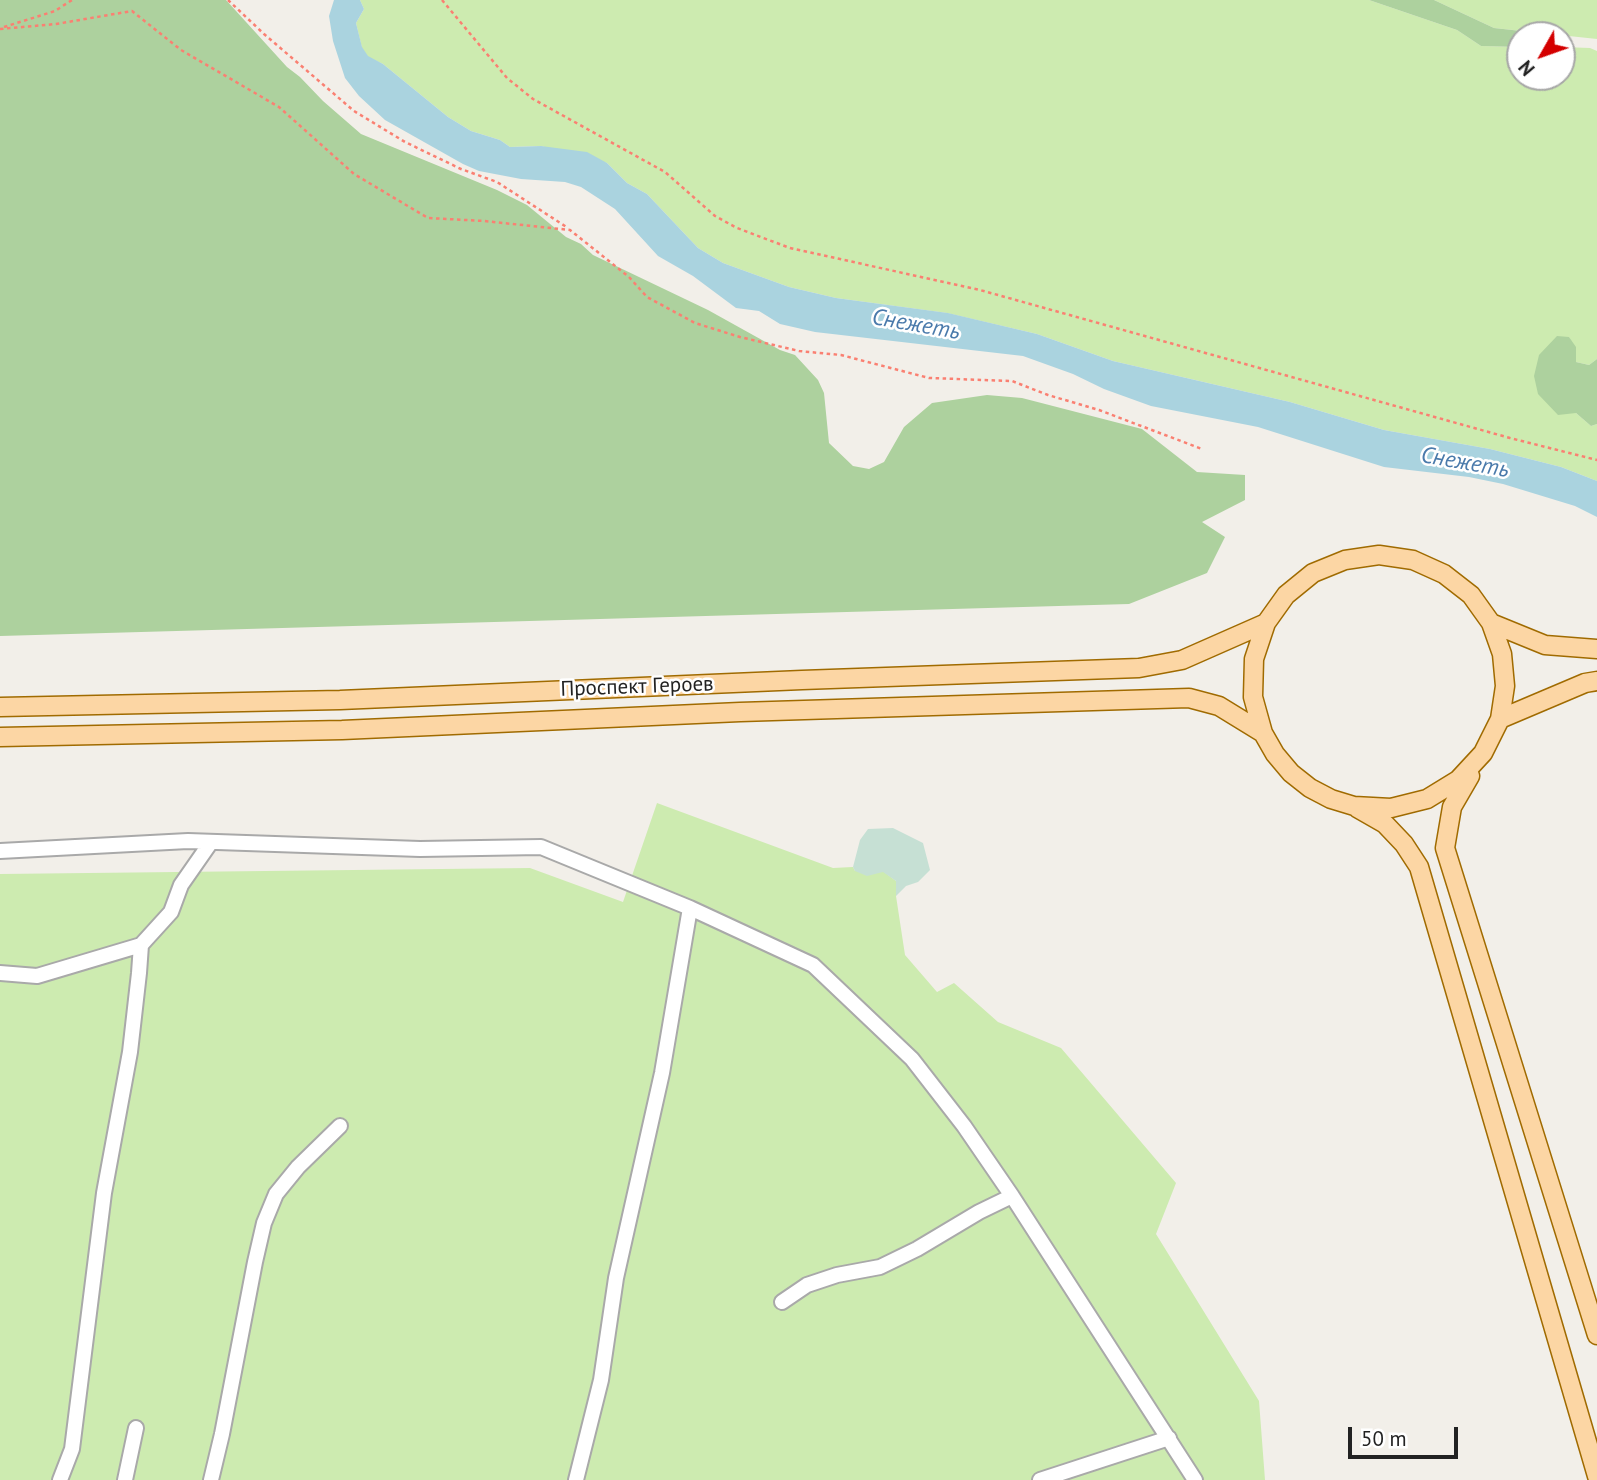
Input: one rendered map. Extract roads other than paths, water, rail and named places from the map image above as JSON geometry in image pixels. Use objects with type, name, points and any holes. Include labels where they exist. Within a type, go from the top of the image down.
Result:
[{"type":"main road","name":"Проспект Героев","points":[[1379,555],[1413,560],[1444,574],[1471,596],[1491,624],[1502,654],[1505,686],[1500,719],[1483,753],[1458,780],[1427,799],[1391,808],[1354,806],[1331,799],[1310,788],[1291,773],[1275,754],[1263,733],[1253,697],[1254,659],[1266,623],[1286,595],[1313,573],[1345,560],[1379,555]]},
{"type":"main road","name":"Проспект Героев","points":[[0,707],[340,700],[1139,668],[1182,660],[1266,623]]},
{"type":"main road","points":[[1491,624],[1545,645],[1597,649]]},
{"type":"main road","points":[[1500,719],[1585,683],[1597,681]]},
{"type":"main road","name":"Проспект Героев","points":[[0,737],[342,730],[754,712],[1189,698],[1219,706],[1263,733]]},
{"type":"main road","points":[[1483,753],[1452,807],[1445,848],[1597,1335]]},
{"type":"main road","points":[[1354,806],[1385,824],[1404,844],[1419,867],[1597,1476]]},
{"type":"street","points":[[0,851],[188,841],[420,849],[541,847],[690,908],[813,965],[912,1059],[964,1126],[1195,1480]]},
{"type":"street","points":[[0,973],[37,976],[141,944],[171,912],[181,885],[211,842]]},
{"type":"street","points":[[576,1480],[601,1380],[616,1278],[662,1073],[690,908]]},
{"type":"street","points":[[60,1480],[72,1449],[104,1193],[130,1052],[141,944]]},
{"type":"street","points":[[211,1480],[264,1223],[276,1194],[298,1167],[340,1126]]},
{"type":"street","points":[[782,1302],[807,1285],[837,1275],[880,1267],[1012,1196]]},
{"type":"street","points":[[125,1480],[136,1428]]},
{"type":"street","points":[[1040,1480],[1169,1438]]},
{"type":"water","name":"Снежеть","points":[[334,0],[360,0],[364,9],[356,23],[362,47],[368,56],[383,64],[448,117],[471,131],[500,140],[510,147],[541,146],[587,152],[607,163],[627,183],[647,194],[698,248],[723,263],[789,287],[836,298],[948,313],[1037,334],[1113,361],[1290,402],[1384,430],[1490,449],[1561,467],[1597,481],[1597,517],[1575,506],[1503,484],[1469,477],[1384,467],[1258,427],[1151,406],[1023,356],[815,332],[780,324],[759,311],[736,308],[693,276],[658,256],[615,209],[581,187],[565,182],[521,179],[479,171],[385,120],[359,96],[345,78],[333,41],[329,16]]}]
